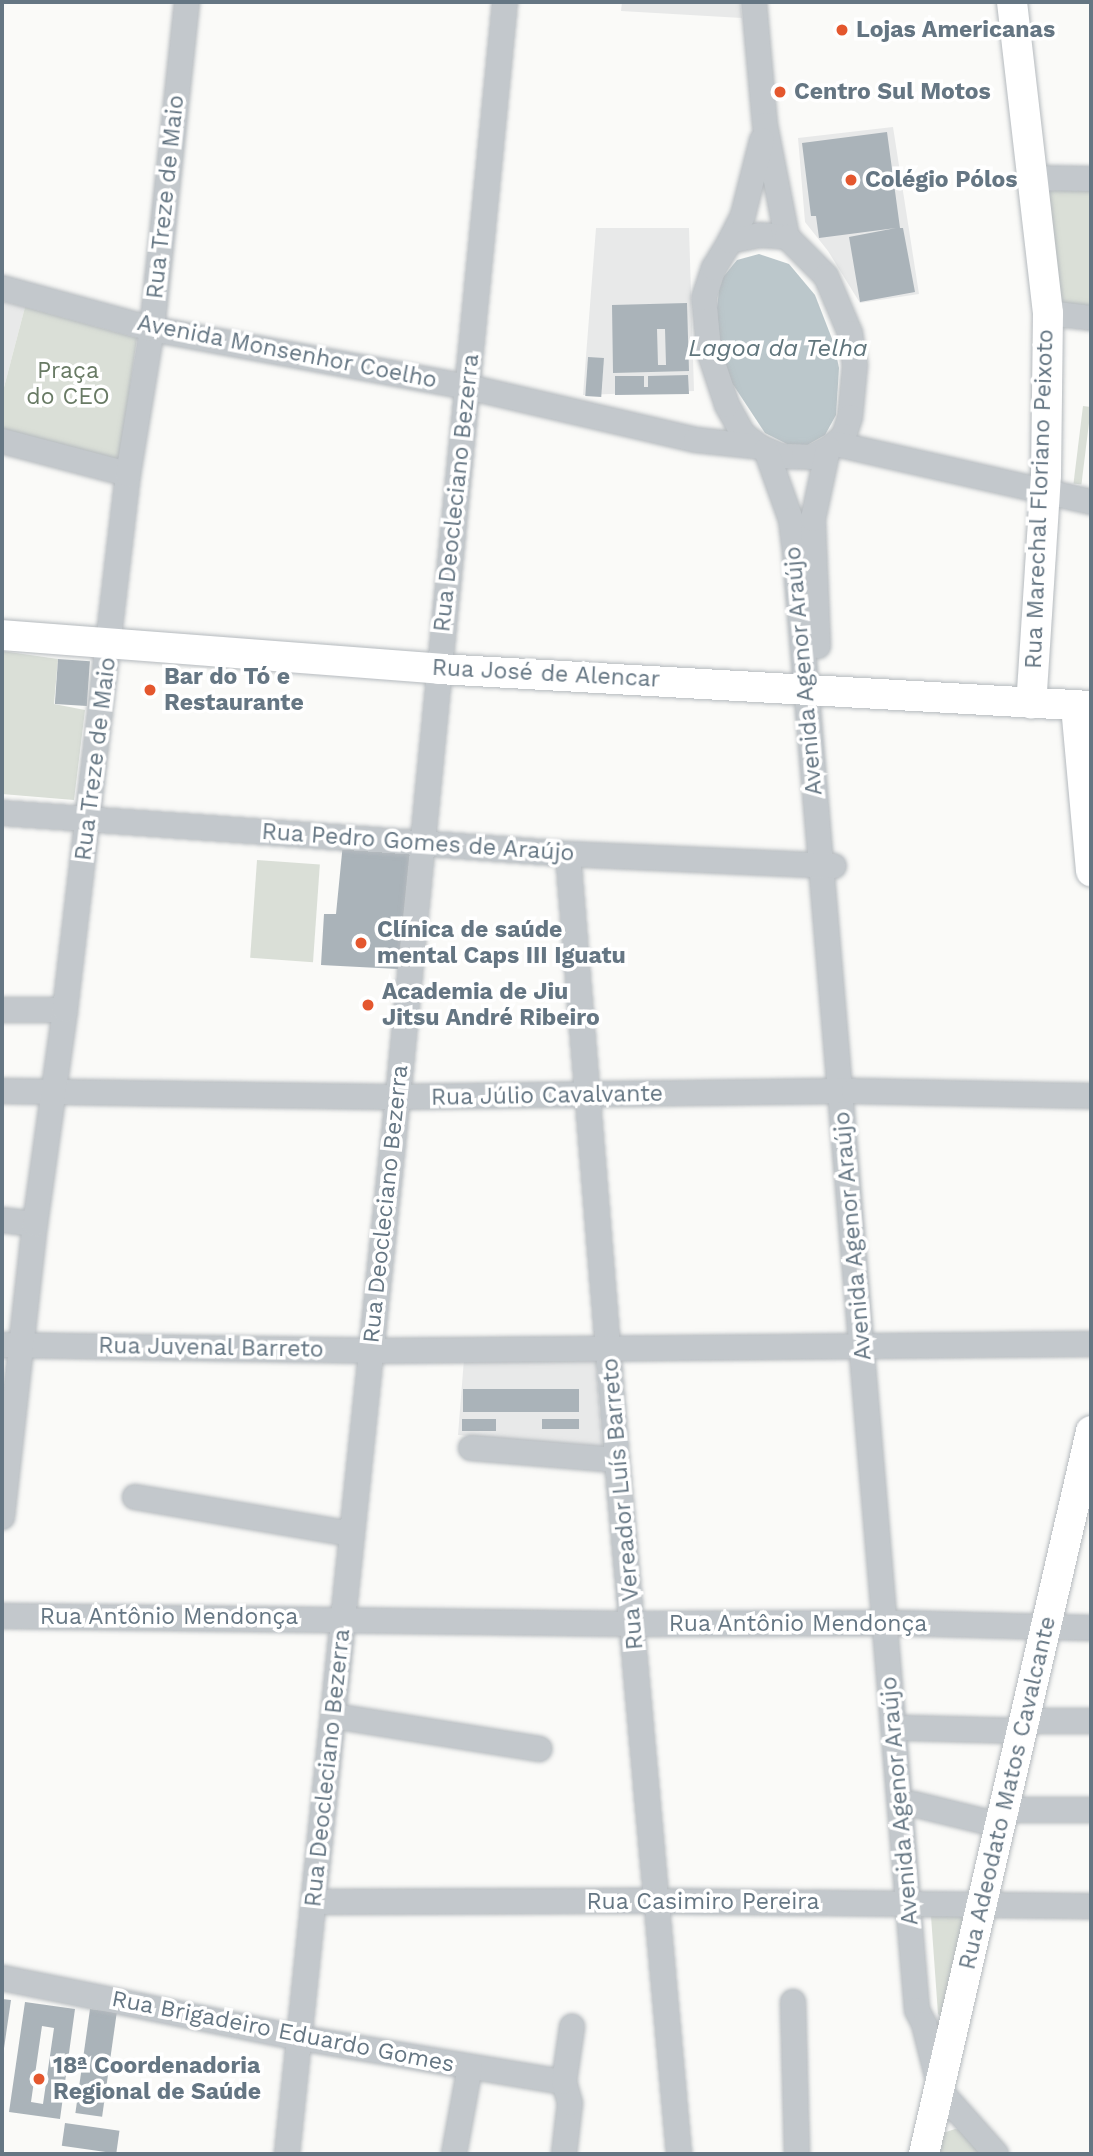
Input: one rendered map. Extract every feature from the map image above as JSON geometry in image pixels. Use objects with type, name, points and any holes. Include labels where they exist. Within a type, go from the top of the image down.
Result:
[{"type":"main road","name":"Rua Marechal Floriano Peixoto","points":[[1012,2],[1048,313],[1045,494],[1031,704]]},
{"type":"main road","name":"Rua José de Alencar","points":[[2,635],[439,669],[1084,706]]},
{"type":"main road","points":[[1084,706],[1091,871]]},
{"type":"main road","name":"Rua Adeodato Matos Cavalcante","points":[[924,2154],[941,2092],[1044,1627],[1090,1445]]},
{"type":"street","name":"Rua Treze de Maio","points":[[2,1517],[11,1345],[35,1224],[65,1010],[128,474],[152,329],[187,2]]},
{"type":"street","name":"Rua Deocleciano Bezerra","points":[[287,2154],[398,1097],[505,2]]},
{"type":"street","name":"Avenida Agenor Araújo","points":[[754,2],[765,125],[787,237],[826,276],[850,334],[855,365],[853,398],[844,436],[832,447],[813,519],[813,689]]},
{"type":"street","name":"Avenida Agenor Araújo","points":[[765,125],[743,215],[714,268],[704,298],[709,351],[728,408],[743,434],[763,449],[791,520],[813,689],[891,1624],[928,2009],[924,2024],[941,2092],[996,2154]]},
{"type":"street","points":[[1032,178],[1091,179]]},
{"type":"street","points":[[730,242],[760,236],[787,237]]},
{"type":"street","name":"Avenida Monsenhor Coelho","points":[[2,288],[152,329],[468,387],[696,440],[763,449]]},
{"type":"street","points":[[1048,313],[1091,318]]},
{"type":"street","points":[[696,440],[714,430],[728,408]]},
{"type":"street","points":[[2,441],[128,474]]},
{"type":"street","points":[[763,449],[797,458],[811,457],[832,447],[1091,502]]},
{"type":"street","name":"Rua Pedro Gomes de Araújo","points":[[2,813],[568,854],[828,866]]},
{"type":"street","name":"Rua Vereador Luís Barreto","points":[[568,854],[617,1460],[679,2154]]},
{"type":"street","points":[[2,1010],[65,1010]]},
{"type":"street","name":"Rua Júlio Cavalvante","points":[[2,1091],[398,1097],[848,1092],[1091,1096]]},
{"type":"street","points":[[2,1220],[35,1224]]},
{"type":"street","name":"Rua Juvenal Barreto","points":[[11,1345],[370,1351],[609,1346],[1091,1344]]},
{"type":"street","points":[[471,1448],[617,1460]]},
{"type":"street","points":[[135,1497],[352,1534]]},
{"type":"street","name":"Rua Antônio Mendonça","points":[[2,1616],[1091,1628]]},
{"type":"street","name":"Avenida Agenor Araújo","points":[[891,1624],[907,1728],[914,1804],[917,1903]]},
{"type":"street","points":[[334,1716],[540,1749]]},
{"type":"street","points":[[907,1728],[1022,1726],[1091,1721]]},
{"type":"street","points":[[914,1804],[1001,1817],[1091,1810]]},
{"type":"street","name":"Rua Casimiro Pereira","points":[[314,1902],[658,1901],[1091,1906]]},
{"type":"street","name":"Rua Brigadeiro Eduardo Gomes","points":[[2,1978],[300,2038],[564,2082]]},
{"type":"street","points":[[793,2002],[797,2154]]},
{"type":"street","points":[[564,2154],[570,2103],[564,2082],[572,2027]]},
{"type":"street","points":[[454,2154],[470,2067]]},
{"type":"shaded area","points":[[622,2],[740,2],[742,18],[621,11]]},
{"type":"shaded area","name":"Colégio Pólos","points":[[893,127],[919,294],[860,303],[828,251],[805,222],[798,138]]},
{"type":"shaded area","points":[[596,228],[689,228],[694,391],[583,395]]},
{"type":"shaded area","points":[[2,301],[25,307],[2,395]]},
{"type":"shaded area","points":[[464,1359],[596,1359],[602,1447],[458,1435]]},
{"type":"green space","points":[[1091,187],[1091,312],[1061,309],[1044,191]]},
{"type":"green space","name":"Praça do CEO","points":[[25,307],[137,338],[119,464],[2,432],[2,395]]},
{"type":"green space","points":[[1083,406],[1091,407],[1081,484],[1073,483]]},
{"type":"green space","points":[[2,651],[58,659],[54,704],[85,710],[74,800],[2,794]]},
{"type":"green space","points":[[257,860],[320,864],[313,962],[250,958]]},
{"type":"green space","points":[[931,1916],[967,1916],[942,2018],[938,2014]]},
{"type":"green space","points":[[960,2130],[983,2154],[937,2154],[943,2133]]},
{"type":"water","name":"Lagoa da Telha","points":[[759,254],[789,264],[815,295],[834,344],[839,368],[836,415],[825,435],[807,445],[787,444],[765,433],[732,383],[721,352],[717,308],[720,281],[737,260]]},
{"type":"building","name":"Colégio Pólos","points":[[887,132],[900,228],[903,228],[915,292],[860,302],[849,237],[896,228],[819,238],[816,216],[811,216],[802,143]]},
{"type":"building","points":[[687,303],[689,371],[613,373],[612,305]],"holes":[[[657,329],[665,329],[666,365],[658,365]]]},
{"type":"building","points":[[588,357],[604,358],[601,397],[585,396]]},
{"type":"building","points":[[688,375],[689,394],[615,395],[615,376],[644,376],[644,387],[648,387],[648,376]]},
{"type":"building","points":[[58,659],[90,661],[87,706],[55,704]]},
{"type":"building","points":[[343,843],[410,849],[398,969],[321,965],[324,914],[336,914]]},
{"type":"building","points":[[463,1389],[579,1389],[579,1412],[463,1412]]},
{"type":"building","points":[[462,1419],[496,1419],[496,1431],[462,1431]]},
{"type":"building","points":[[542,1419],[579,1419],[579,1429],[542,1429]]},
{"type":"building","points":[[2,1999],[11,2000],[3,2055],[2,2055]]},
{"type":"building","points":[[25,2002],[75,2009],[60,2119],[9,2112]],"holes":[[[42,2026],[54,2028],[43,2104],[31,2102]]]},
{"type":"building","points":[[90,2009],[117,2013],[102,2117],[75,2113]]},
{"type":"building","points":[[65,2123],[119,2131],[116,2153],[62,2146]]},
{"type":"place","name":"Lojas Americanas","points":[[842,30]]},
{"type":"place","name":"Centro Sul Motos","points":[[780,92]]},
{"type":"place","name":"Colégio Pólos","points":[[851,180]]},
{"type":"place","name":"Bar do Tó e Restaurante","points":[[150,690]]},
{"type":"place","name":"Clínica de saúde mental Caps III Iguatu","points":[[361,943]]},
{"type":"place","name":"Academia de Jiu Jitsu André Ribeiro","points":[[368,1005]]},
{"type":"place","name":"18ª Coordenadoria Regional de Saúde","points":[[39,2079]]}]
